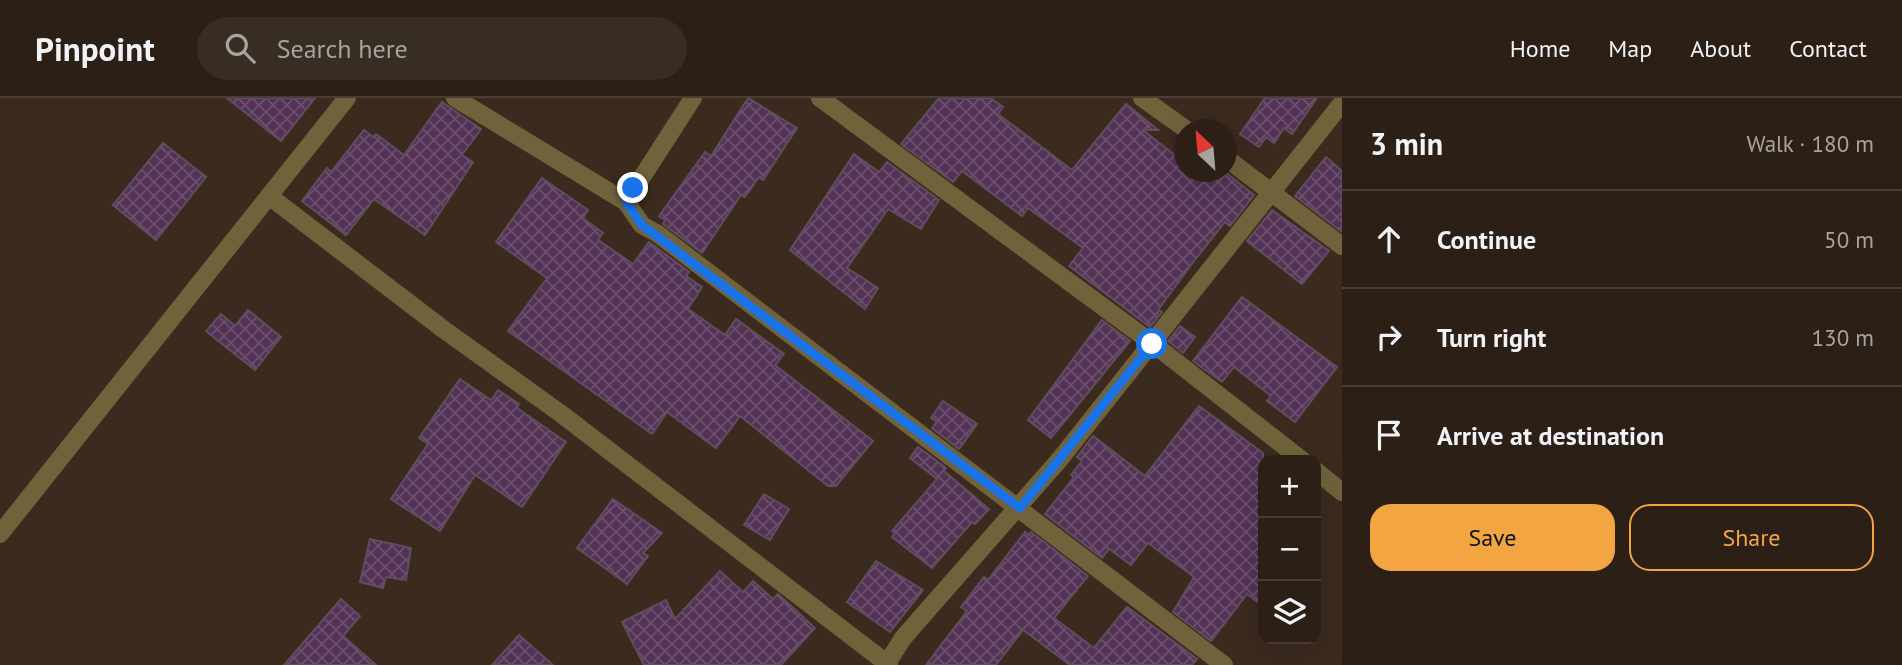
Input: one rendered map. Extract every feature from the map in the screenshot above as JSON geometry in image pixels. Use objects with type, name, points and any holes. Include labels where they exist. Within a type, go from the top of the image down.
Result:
[{"type":"street","points":[[0,534],[347,98]]},
{"type":"street","points":[[455,98],[626,202],[642,225],[1020,508],[1224,665]]},
{"type":"street","points":[[626,202],[693,98]]},
{"type":"street","points":[[820,98],[1152,344],[1296,455]]},
{"type":"street","points":[[1142,98],[1174,121]]},
{"type":"street","points":[[269,196],[443,329],[560,412],[887,665],[903,638],[1020,508],[1342,103]]},
{"type":"street","points":[[1237,165],[1342,246]]},
{"type":"street","points":[[1321,475],[1342,492]]},
{"type":"building","points":[[227,98],[315,98],[281,141]]},
{"type":"building","points":[[748,98],[797,128],[763,180],[759,177],[745,197],[741,195],[702,253],[663,224],[665,220],[659,216],[705,152],[711,156]]},
{"type":"building","points":[[939,98],[991,98],[1003,107],[998,114],[1072,170],[1126,104],[1158,130],[1143,130],[1174,154],[1174,182],[1237,182],[1254,195],[1230,226],[1225,222],[1194,261],[1158,310],[1162,312],[1150,327],[1069,266],[1083,248],[1028,208],[1022,216],[962,171],[953,182],[901,144]]},
{"type":"building","points":[[1265,98],[1317,98],[1292,134],[1284,128],[1274,143],[1266,137],[1259,147],[1240,134]]},
{"type":"building","points":[[442,102],[481,129],[462,155],[473,162],[425,235],[374,199],[346,235],[302,201],[327,168],[331,172],[364,130],[373,137],[376,134],[404,155]]},
{"type":"building","points":[[163,143],[206,177],[156,240],[113,205]]},
{"type":"building","points":[[854,154],[879,172],[887,162],[939,200],[921,229],[888,209],[847,268],[878,288],[865,309],[790,250]]},
{"type":"building","points":[[1326,157],[1342,171],[1342,232],[1295,196]]},
{"type":"building","points":[[542,178],[588,210],[583,218],[603,233],[598,240],[633,264],[649,242],[689,272],[686,276],[702,287],[688,309],[725,335],[736,319],[784,354],[775,365],[873,441],[836,486],[828,486],[740,416],[716,448],[667,412],[652,434],[508,331],[547,278],[496,242]]},
{"type":"building","points":[[1272,210],[1329,251],[1302,284],[1247,241]]},
{"type":"building","points":[[1242,297],[1337,367],[1295,422],[1267,401],[1271,396],[1234,367],[1222,382],[1193,361]]},
{"type":"building","points":[[248,310],[281,337],[255,370],[206,331],[221,314],[235,326]]},
{"type":"building","points":[[1102,320],[1130,341],[1051,438],[1028,420]]},
{"type":"building","points":[[1180,326],[1195,337],[1183,353],[1168,341]]},
{"type":"building","points":[[460,379],[491,400],[498,390],[519,404],[517,408],[566,442],[522,507],[475,475],[440,531],[391,499],[428,444],[419,438]]},
{"type":"building","points":[[943,401],[977,424],[959,449],[932,428],[937,422],[931,418]]},
{"type":"building","points":[[1199,406],[1263,453],[1258,455],[1258,602],[1247,594],[1211,641],[1173,612],[1194,577],[1148,543],[1131,565],[1109,549],[1102,558],[1045,514],[1074,477],[1071,475],[1082,461],[1077,457],[1093,436],[1145,476]]},
{"type":"building","points":[[918,447],[946,468],[944,471],[989,509],[975,524],[972,522],[932,568],[892,537],[895,533],[892,531],[937,479],[910,458]]},
{"type":"building","points":[[764,494],[789,509],[770,540],[744,525]]},
{"type":"building","points":[[613,499],[662,533],[643,553],[648,556],[627,584],[577,548]]},
{"type":"building","points":[[1025,532],[1029,535],[1031,532],[1088,576],[1054,618],[1094,648],[1127,607],[1197,659],[1192,665],[1070,665],[1023,630],[996,665],[926,665],[967,611],[961,607],[984,577],[988,580]]},
{"type":"building","points":[[370,539],[411,548],[406,580],[386,577],[383,588],[360,582]]},
{"type":"building","points":[[876,561],[923,590],[890,632],[847,602]]},
{"type":"building","points":[[720,571],[743,592],[753,581],[773,599],[778,594],[815,628],[781,665],[644,665],[622,622],[666,600],[675,619]]},
{"type":"building","points":[[341,599],[360,616],[343,636],[376,665],[284,665]]},
{"type":"building","points":[[519,635],[553,665],[492,665]]},
{"type":"route","points":[[633,188],[626,202],[642,225],[658,234],[1020,508],[1152,344]]}]
